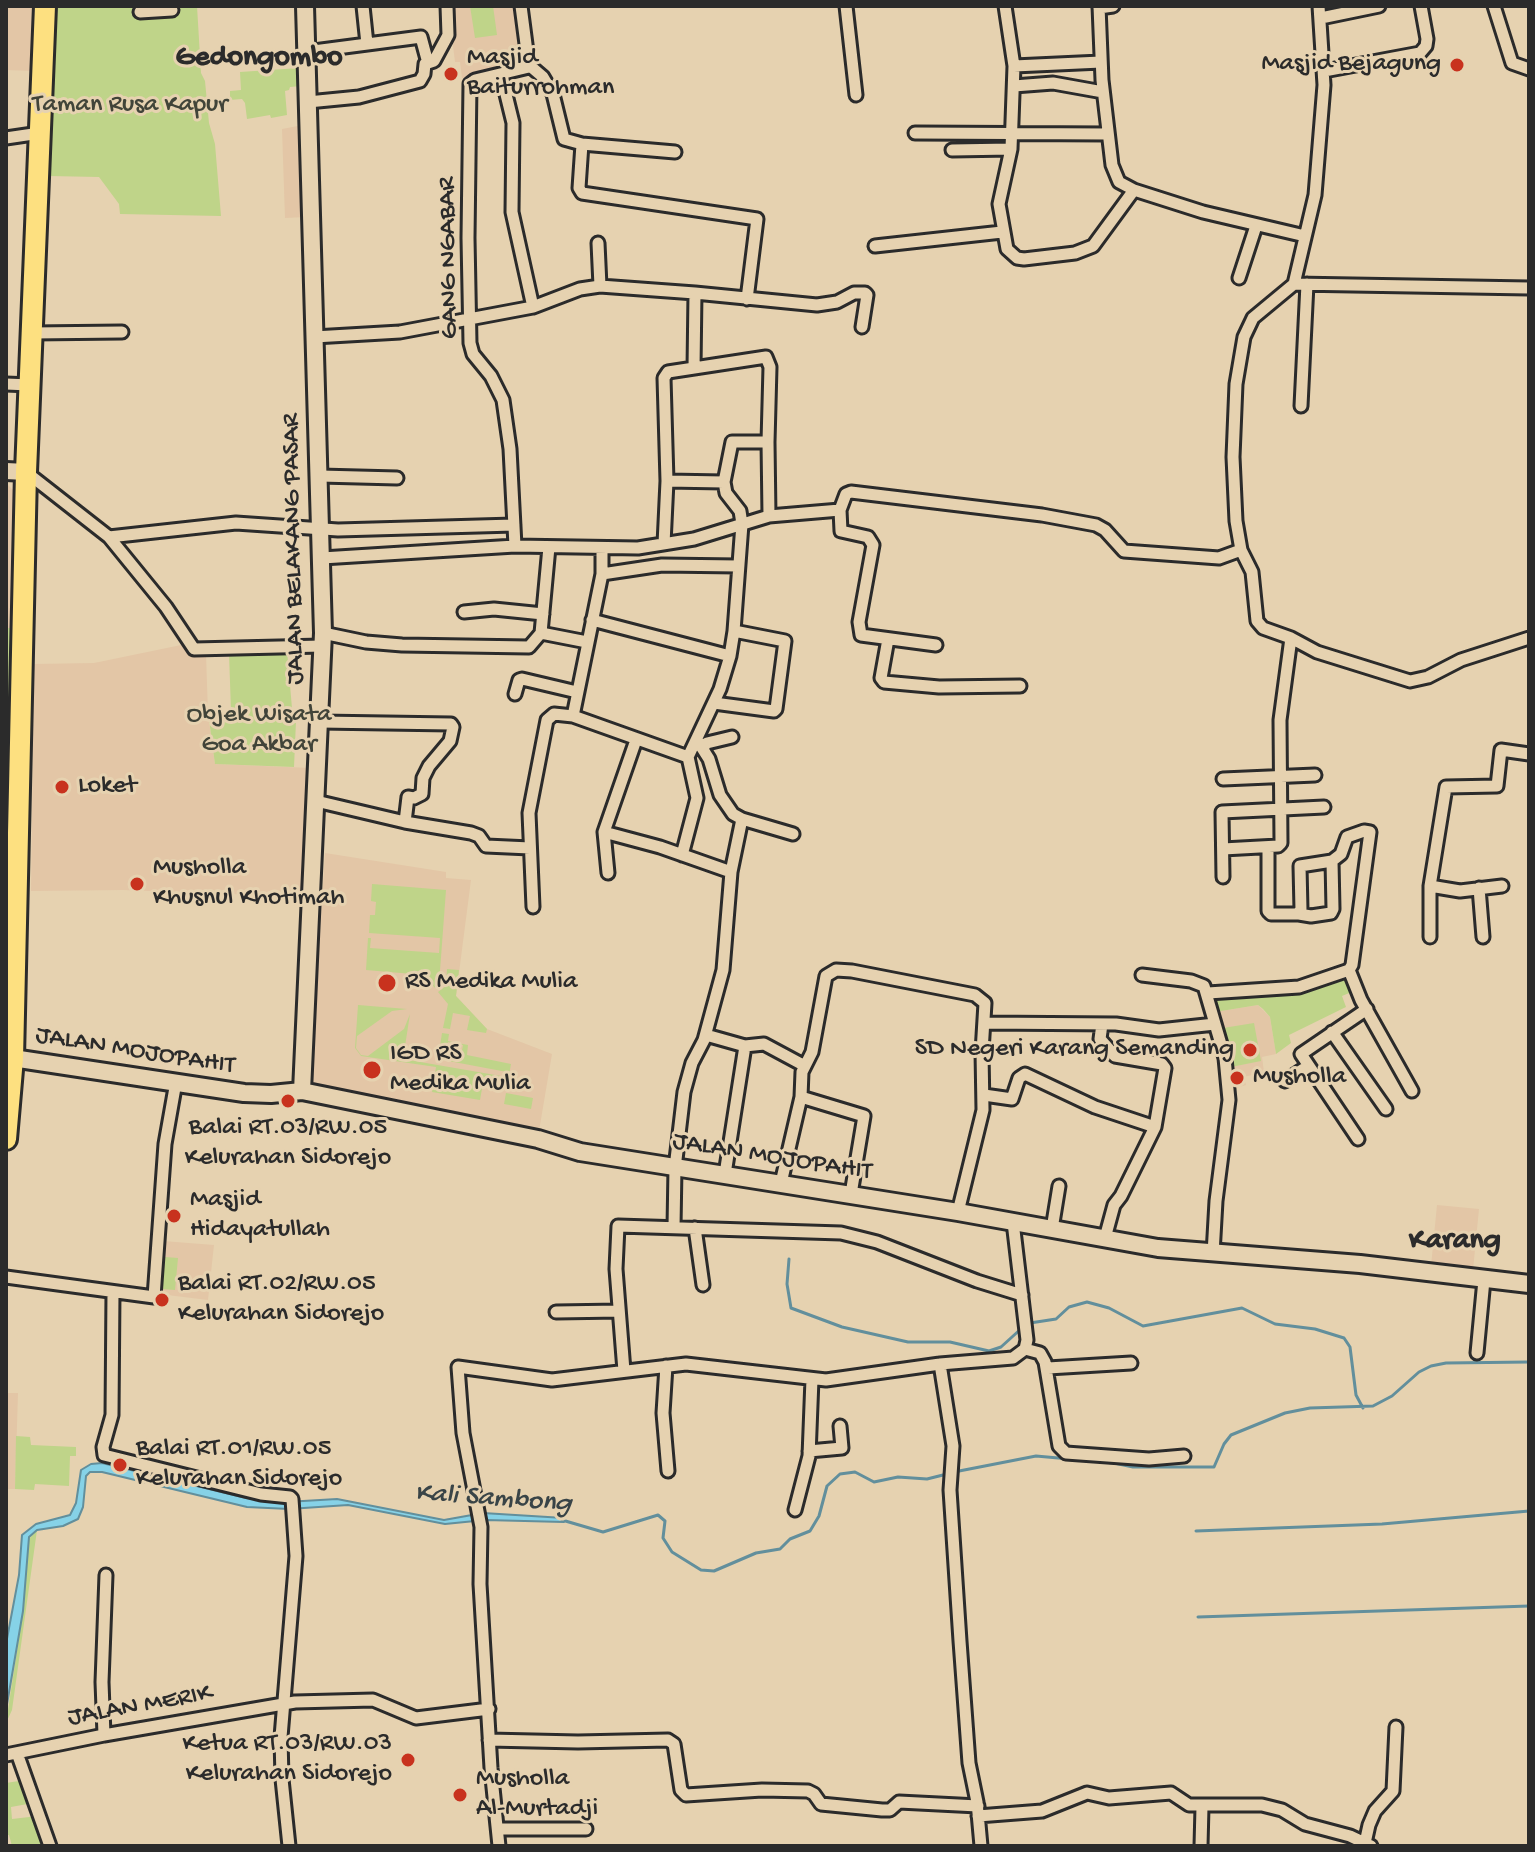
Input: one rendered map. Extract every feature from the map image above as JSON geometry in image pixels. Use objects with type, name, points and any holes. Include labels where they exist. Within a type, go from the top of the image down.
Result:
[{"type":"highway","points":[[6,1139],[10,1058],[16,472],[30,385],[45,6]]},
{"type":"street","name":"JALAN BELAKANG PASAR","points":[[302,1091],[322,639],[322,528],[305,6]]},
{"type":"street","points":[[363,6],[367,44]]},
{"type":"street","points":[[308,102],[359,97],[419,82],[425,64],[434,61],[448,35],[447,6]]},
{"type":"street","points":[[521,6],[529,65],[543,77],[553,94],[564,139],[582,144],[675,152]]},
{"type":"street","points":[[846,6],[856,95]]},
{"type":"street","points":[[1005,6],[1014,66],[1011,149],[999,204],[1007,249],[1017,258],[1024,259],[1075,253],[1093,246],[1134,190]]},
{"type":"street","points":[[1113,6],[1099,7],[1103,92],[1115,177],[1134,190],[1256,226],[1305,236]]},
{"type":"street","points":[[1379,6],[1320,12],[1324,71],[1315,195],[1294,284],[1253,318],[1244,337],[1240,358],[1234,409],[1233,465],[1241,550],[1252,572],[1259,624],[1326,655],[1410,681],[1424,679],[1461,660],[1529,638]]},
{"type":"street","points":[[1324,71],[1420,53],[1427,39],[1421,6]]},
{"type":"street","points":[[1494,6],[1512,63],[1529,69]]},
{"type":"street","points":[[140,12],[172,10]]},
{"type":"street","points":[[306,52],[422,37],[428,63]]},
{"type":"street","points":[[1014,66],[1101,62]]},
{"type":"street","name":"GANG NGABAR","points":[[515,546],[510,449],[503,400],[491,376],[473,354],[468,320],[470,84],[475,80],[525,69],[529,65]]},
{"type":"street","points":[[501,74],[513,123],[512,212],[533,307]]},
{"type":"street","points":[[1014,86],[1053,83],[1103,92]]},
{"type":"street","points":[[6,138],[40,133]]},
{"type":"street","points":[[915,133],[1108,134]]},
{"type":"street","points":[[582,144],[579,188],[582,193],[757,219],[747,299]]},
{"type":"street","points":[[952,150],[1011,149]]},
{"type":"street","points":[[1239,278],[1256,226]]},
{"type":"street","points":[[875,246],[1002,232]]},
{"type":"street","points":[[598,243],[600,286]]},
{"type":"street","points":[[1294,284],[1529,288]]},
{"type":"street","points":[[1301,406],[1307,284]]},
{"type":"street","points":[[314,337],[400,332],[468,320],[533,307],[580,289],[600,286],[822,305],[853,293],[865,293],[862,327]]},
{"type":"street","points":[[694,368],[695,293]]},
{"type":"street","points":[[32,333],[122,332]]},
{"type":"street","points":[[664,544],[667,481],[664,378],[668,372],[767,358],[770,367],[769,516]]},
{"type":"street","points":[[6,384],[30,385]]},
{"type":"street","points":[[688,757],[700,744],[730,656],[734,631],[742,524],[741,514],[726,493],[724,482],[732,442],[768,442]]},
{"type":"street","points":[[16,472],[109,537],[166,607],[194,649],[240,650],[322,639],[529,647],[541,633],[549,547]]},
{"type":"street","points":[[320,476],[397,478]]},
{"type":"street","points":[[667,481],[724,482]]},
{"type":"street","points":[[936,645],[865,636],[858,630],[873,545],[868,537],[841,531],[840,510],[848,492],[1042,515],[1096,525],[1105,530],[1124,551],[1219,558],[1241,550]]},
{"type":"street","points":[[322,558],[515,546],[638,548],[769,516],[840,510]]},
{"type":"street","points":[[109,537],[236,523],[352,530],[514,525]]},
{"type":"street","points":[[573,716],[602,574],[602,548]]},
{"type":"street","points":[[602,574],[662,565],[738,566]]},
{"type":"street","points":[[464,612],[483,609],[543,614]]},
{"type":"street","points":[[592,620],[730,656]]},
{"type":"street","points":[[714,703],[776,709],[785,641],[734,631]]},
{"type":"street","points":[[541,633],[587,642]]},
{"type":"street","points":[[1223,849],[1268,847],[1281,843],[1280,720],[1291,638]]},
{"type":"street","points":[[888,639],[880,680],[884,682],[939,687],[1020,686]]},
{"type":"street","points":[[515,694],[522,679],[577,692]]},
{"type":"street","points":[[533,907],[530,804],[547,720],[554,714],[573,716],[688,757]]},
{"type":"street","points":[[320,722],[451,724],[454,731],[450,741],[429,766],[423,778],[422,794],[408,797],[405,822]]},
{"type":"street","points":[[700,744],[732,737]]},
{"type":"street","points":[[608,873],[604,832],[636,740]]},
{"type":"street","points":[[700,744],[709,759],[725,805],[742,819],[793,834]]},
{"type":"street","points":[[1430,937],[1430,886],[1446,787],[1497,786],[1501,750],[1529,754]]},
{"type":"street","points":[[682,855],[697,798],[688,757]]},
{"type":"street","points":[[1223,779],[1315,775]]},
{"type":"street","points":[[316,801],[405,822],[471,833],[479,836],[486,846],[530,848]]},
{"type":"street","points":[[1223,877],[1222,812],[1324,807]]},
{"type":"street","points":[[674,1227],[675,1168],[684,1092],[692,1063],[706,1035],[726,952],[731,872],[742,819]]},
{"type":"street","points":[[604,832],[731,872]]},
{"type":"street","points":[[1208,993],[1299,987],[1349,970],[1354,959],[1370,832],[1347,837],[1341,854],[1332,861],[1300,866],[1299,914]]},
{"type":"street","points":[[1268,847],[1268,911],[1271,914],[1311,916],[1331,913],[1332,861]]},
{"type":"street","points":[[1430,886],[1460,891],[1502,886]]},
{"type":"street","points":[[1479,888],[1483,937]]},
{"type":"street","points":[[781,1183],[801,1097],[802,1072],[812,1052],[826,976],[836,970],[975,995],[985,1003],[983,1110],[958,1212]]},
{"type":"street","points":[[1349,970],[1412,1091]]},
{"type":"street","points":[[1142,975],[1199,983],[1208,993],[1225,1058],[1229,1088],[1213,1254]]},
{"type":"street","points":[[1358,1139],[1301,1056],[1302,1052],[1367,1009]]},
{"type":"street","points":[[984,1023],[1102,1024],[1159,1030],[1215,1024]]},
{"type":"street","points":[[1102,1024],[1100,1039],[1115,1056],[1162,1064],[1165,1068],[1155,1127],[1114,1205],[1105,1238]]},
{"type":"street","points":[[1332,1032],[1386,1109]]},
{"type":"street","points":[[706,1035],[745,1046],[764,1044],[805,1066]]},
{"type":"street","points":[[725,1174],[745,1046]]},
{"type":"street","name":"JALAN MOJOPAHIT","points":[[10,1058],[252,1094],[302,1091],[538,1139],[580,1152],[1105,1238],[1213,1254],[1360,1264],[1529,1284]]},
{"type":"street","points":[[1285,1081],[1308,1066]]},
{"type":"street","points":[[984,1095],[1012,1099],[1019,1078],[1025,1074],[1095,1107],[1155,1127]]},
{"type":"street","points":[[6,1277],[155,1296],[165,1144],[176,1082]]},
{"type":"street","points":[[801,1097],[864,1116],[851,1194]]},
{"type":"street","points":[[1052,1229],[1059,1186]]},
{"type":"street","points":[[499,1846],[480,1584],[481,1527],[460,1417],[458,1367],[552,1380],[666,1366],[700,1365],[836,1380],[940,1364],[1013,1358],[1026,1345],[1013,1222]]},
{"type":"street","points":[[624,1371],[619,1311],[618,1226],[832,1232],[860,1237],[1022,1295]]},
{"type":"street","points":[[695,1228],[703,1285]]},
{"type":"street","points":[[1477,1353],[1484,1280]]},
{"type":"street","points":[[113,1292],[113,1391],[104,1455],[261,1494],[290,1497],[293,1506],[296,1568],[283,1704],[281,1767],[289,1846]]},
{"type":"street","points":[[556,1312],[619,1311]]},
{"type":"street","points":[[1026,1345],[1040,1353],[1048,1368],[1059,1446],[1066,1453],[1149,1459],[1184,1456]]},
{"type":"street","points":[[1048,1368],[1131,1363]]},
{"type":"street","points":[[940,1364],[953,1446],[950,1482],[968,1748],[981,1846]]},
{"type":"street","points":[[666,1366],[663,1413],[668,1471]]},
{"type":"street","points":[[795,1510],[809,1451],[812,1379]]},
{"type":"street","points":[[809,1451],[842,1448],[840,1426]]},
{"type":"street","points":[[104,1735],[102,1682],[106,1575]]},
{"type":"street","name":"JALAN MERIK","points":[[12,1754],[283,1704],[373,1700],[416,1718],[489,1709]]},
{"type":"street","points":[[489,1740],[668,1740],[674,1744],[681,1790],[686,1795],[793,1791],[814,1794],[821,1804],[882,1810],[890,1810],[899,1802],[978,1811],[1042,1811],[1087,1793],[1109,1798],[1171,1793],[1189,1805],[1202,1807],[1262,1805],[1282,1810],[1320,1830],[1368,1844],[1369,1825],[1375,1811],[1393,1791],[1396,1727]]},
{"type":"street","points":[[12,1754],[50,1846]]},
{"type":"street","points":[[1201,1846],[1202,1807]]},
{"type":"street","points":[[499,1829],[586,1829]]},
{"type":"shaded area","points":[[6,6],[37,6],[35,71],[6,70]]},
{"type":"shaded area","points":[[448,6],[518,6],[524,55],[509,57],[510,61],[517,60],[518,68],[462,78],[460,62],[455,62]]},
{"type":"shaded area","points":[[303,125],[306,217],[285,218],[282,129]]},
{"type":"shaded area","points":[[6,483],[14,491],[14,628],[6,628]]},
{"type":"shaded area","points":[[186,644],[206,654],[208,714],[215,764],[311,768],[308,897],[123,890],[31,891],[34,664],[94,663]]},
{"type":"shaded area","name":"RS Medika Mulia","points":[[325,853],[446,872],[446,878],[471,880],[456,996],[487,1029],[552,1054],[539,1131],[319,1087],[311,1082]]},
{"type":"shaded area","name":"SD Negeri Karang Semanding","points":[[1258,1005],[1270,1017],[1276,1054],[1262,1057],[1264,1072],[1244,1077],[1246,1085],[1233,1089],[1215,1012]]},
{"type":"shaded area","points":[[1437,1205],[1479,1209],[1473,1270],[1431,1266]]},
{"type":"shaded area","points":[[163,1241],[214,1245],[208,1300],[159,1294]]},
{"type":"shaded area","points":[[6,1393],[18,1393],[15,1489],[6,1489]]},
{"type":"green space","name":"Taman Rusa Kapur","points":[[57,6],[197,6],[201,73],[215,144],[221,216],[120,214],[119,204],[99,177],[48,176]]},
{"type":"green space","points":[[470,6],[493,6],[497,35],[475,38]]},
{"type":"green space","points":[[299,68],[301,86],[285,91],[287,115],[247,119],[242,99],[230,100],[230,91],[241,90],[240,72]]},
{"type":"green space","points":[[6,628],[14,628],[6,934]]},
{"type":"green space","name":"Objek Wisata Goa Akbar","points":[[287,650],[293,720],[296,721],[294,767],[215,764],[208,712],[231,711],[229,653]]},
{"type":"green space","points":[[372,884],[446,890],[439,984],[435,988],[424,975],[366,970],[368,938],[371,938],[370,948],[439,953],[440,938],[369,933],[370,915],[375,915],[376,902],[371,901]]},
{"type":"green space","points":[[447,969],[459,970],[456,996],[487,1029],[486,1033],[467,1030],[470,1016],[453,1013],[450,1029],[443,1028],[448,1004],[438,992],[446,986]]},
{"type":"green space","points":[[1347,976],[1354,991],[1342,996],[1346,1007],[1289,1035],[1291,1043],[1276,1054],[1270,1017],[1258,1005],[1215,1012],[1215,999]]},
{"type":"green space","points":[[358,1005],[407,1009],[392,1011],[357,1036],[356,1048],[361,1055],[368,1056],[404,1029],[410,1014],[403,1059],[501,1076],[500,1079],[484,1077],[480,1100],[432,1092],[436,1067],[361,1056],[355,1048]]},
{"type":"green space","points":[[1254,1023],[1261,1061],[1231,1067],[1223,1028]]},
{"type":"green space","points":[[442,1033],[449,1034],[448,1041],[468,1045],[467,1055],[511,1064],[508,1081],[507,1072],[438,1059]],"holes":[[[448,1042],[463,1045],[460,1061],[445,1058]]]},
{"type":"green space","points":[[506,1093],[533,1098],[531,1109],[504,1104]]},
{"type":"green space","points":[[165,1257],[178,1258],[175,1290],[162,1289]]},
{"type":"green space","points":[[16,1436],[30,1437],[31,1445],[76,1447],[76,1456],[70,1456],[69,1486],[35,1484],[34,1490],[15,1489]]},
{"type":"green space","points":[[37,1530],[12,1710],[6,1723],[23,1611],[29,1539]]},
{"type":"green space","points":[[25,1780],[33,1803],[11,1807],[12,1819],[38,1816],[48,1846],[12,1846],[9,1835],[6,1835],[6,1783]]},
{"type":"water","points":[[102,1463],[246,1498],[286,1502],[337,1499],[444,1520],[483,1513],[564,1518],[564,1522],[485,1520],[445,1524],[348,1505],[289,1509],[247,1507],[102,1472],[90,1472],[86,1476],[83,1507],[78,1519],[63,1526],[37,1530],[29,1537],[23,1611],[6,1710],[6,1644],[19,1575],[22,1535],[36,1524],[70,1515],[76,1503],[81,1470],[91,1464]]},
{"type":"waterway","points":[[789,1259],[787,1284],[791,1308],[842,1327],[908,1342],[950,1342],[989,1351],[1001,1347],[1023,1327]]},
{"type":"waterway","points":[[1030,1323],[1056,1319],[1069,1307],[1087,1302],[1109,1308],[1143,1326],[1242,1308],[1275,1324],[1315,1329],[1344,1338],[1350,1347],[1356,1395],[1363,1408]]},
{"type":"waterway","name":"Kali Sambong","points":[[954,1472],[1036,1456],[1133,1467],[1214,1467],[1231,1435],[1285,1413],[1310,1408],[1373,1406],[1392,1396],[1419,1372],[1431,1366],[1529,1362]]},
{"type":"waterway","name":"Kali Sambong","points":[[562,1520],[603,1532],[658,1515],[665,1521],[663,1538],[672,1552],[701,1570],[714,1571],[756,1553],[780,1549],[790,1539],[810,1531],[819,1516],[827,1486],[840,1474],[855,1472],[874,1482],[898,1477],[927,1479],[947,1474]]},
{"type":"waterway","points":[[1196,1531],[1382,1524],[1529,1511]]},
{"type":"waterway","points":[[1198,1617],[1529,1606]]},
{"type":"place","name":"Masjid Bejagung","points":[[1457,65]]},
{"type":"place","name":"Masjid Baiturrohman","points":[[451,74]]},
{"type":"place","name":"Loket","points":[[62,787]]},
{"type":"place","name":"Musholla Khusnul Khotimah","points":[[137,884]]},
{"type":"place","name":"RS Medika Mulia","points":[[387,983]]},
{"type":"place","name":"SD Negeri Karang Semanding","points":[[1250,1050]]},
{"type":"place","name":"IGD RS Medika Mulia","points":[[372,1070]]},
{"type":"place","name":"Musholla","points":[[1237,1078]]},
{"type":"place","name":"Balai RT.03/RW.05 Kelurahan Sidorejo","points":[[288,1101]]},
{"type":"place","name":"Masjid Hidayatullah","points":[[174,1216]]},
{"type":"place","name":"Balai RT.02/RW.05 Kelurahan Sidorejo","points":[[162,1300]]},
{"type":"place","name":"Balai RT.01/RW.05 Kelurahan Sidorejo","points":[[120,1465]]},
{"type":"place","name":"Ketua RT.03/RW.03 Kelurahan Sidorejo","points":[[408,1760]]},
{"type":"place","name":"Musholla Al-Murtadji","points":[[460,1795]]},
{"type":"district","name":"Gedongombo","points":[[259,59]]},
{"type":"district","name":"Karang","points":[[1455,1242]]}]
